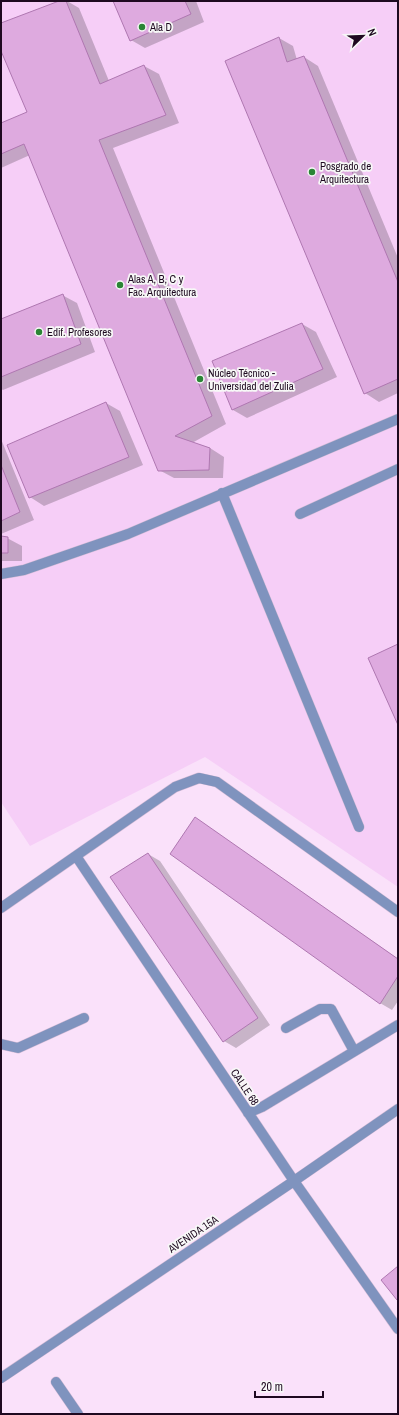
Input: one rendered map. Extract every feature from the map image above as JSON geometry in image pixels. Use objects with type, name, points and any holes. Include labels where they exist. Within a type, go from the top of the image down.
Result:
[{"type":"street","points":[[1,574],[24,570],[128,534],[398,419]]},
{"type":"street","points":[[300,514],[398,469]]},
{"type":"street","points":[[222,493],[359,827]]},
{"type":"street","points":[[1,908],[175,787],[198,778],[217,782],[398,912]]},
{"type":"street","name":"CALLE 68","points":[[76,856],[294,1181],[398,1329]]},
{"type":"street","points":[[286,1028],[320,1008],[331,1010],[354,1051]]},
{"type":"street","points":[[1,1044],[18,1048],[84,1018]]},
{"type":"street","points":[[248,1113],[262,1107],[398,1025]]},
{"type":"street","name":"AVENIDA 15A","points":[[1,1378],[294,1181],[398,1109]]},
{"type":"street","points":[[56,1382],[78,1414]]},
{"type":"shaded area","name":"Núcleo Técnico - Universidad del Zulia","points":[[1,1],[398,1],[398,887],[205,757],[30,846],[1,802]]},
{"type":"building","name":"Alas A, B, C y Fac. Arquitectura","points":[[59,1],[66,1],[100,84],[144,65],[166,115],[99,140],[212,416],[175,436],[210,448],[209,470],[158,471],[24,144],[1,154],[1,123],[27,112],[1,51],[1,23]]},
{"type":"building","name":"Ala D","points":[[113,1],[185,1],[191,14],[130,41]]},
{"type":"building","name":"Posgrado de Arquitectura","points":[[279,37],[287,62],[304,56],[398,282],[398,379],[364,394],[225,61]]},
{"type":"building","name":"Edif. Profesores","points":[[63,294],[81,344],[1,377],[1,319]]},
{"type":"building","points":[[302,323],[323,369],[232,410],[212,361]]},
{"type":"building","points":[[106,402],[129,457],[29,498],[7,445]]},
{"type":"building","points":[[1,465],[20,512],[1,521]]},
{"type":"building","points":[[1,536],[8,537],[8,553],[1,553]]},
{"type":"building","points":[[398,644],[398,725],[368,658]]},
{"type":"building","points":[[195,817],[398,959],[398,976],[380,1004],[170,854]]},
{"type":"building","points":[[148,853],[258,1018],[223,1042],[110,877]]},
{"type":"building","points":[[398,1266],[398,1299],[397,1300],[381,1280]]},
{"type":"place","name":"Ala D","points":[[142,27]]},
{"type":"place","name":"Posgrado de Arquitectura","points":[[312,172]]},
{"type":"place","name":"Alas A, B, C y Fac. Arquitectura","points":[[120,285]]},
{"type":"place","name":"Edif. Profesores","points":[[39,332]]},
{"type":"place","name":"Núcleo Técnico - Universidad del Zulia","points":[[200,379]]}]
